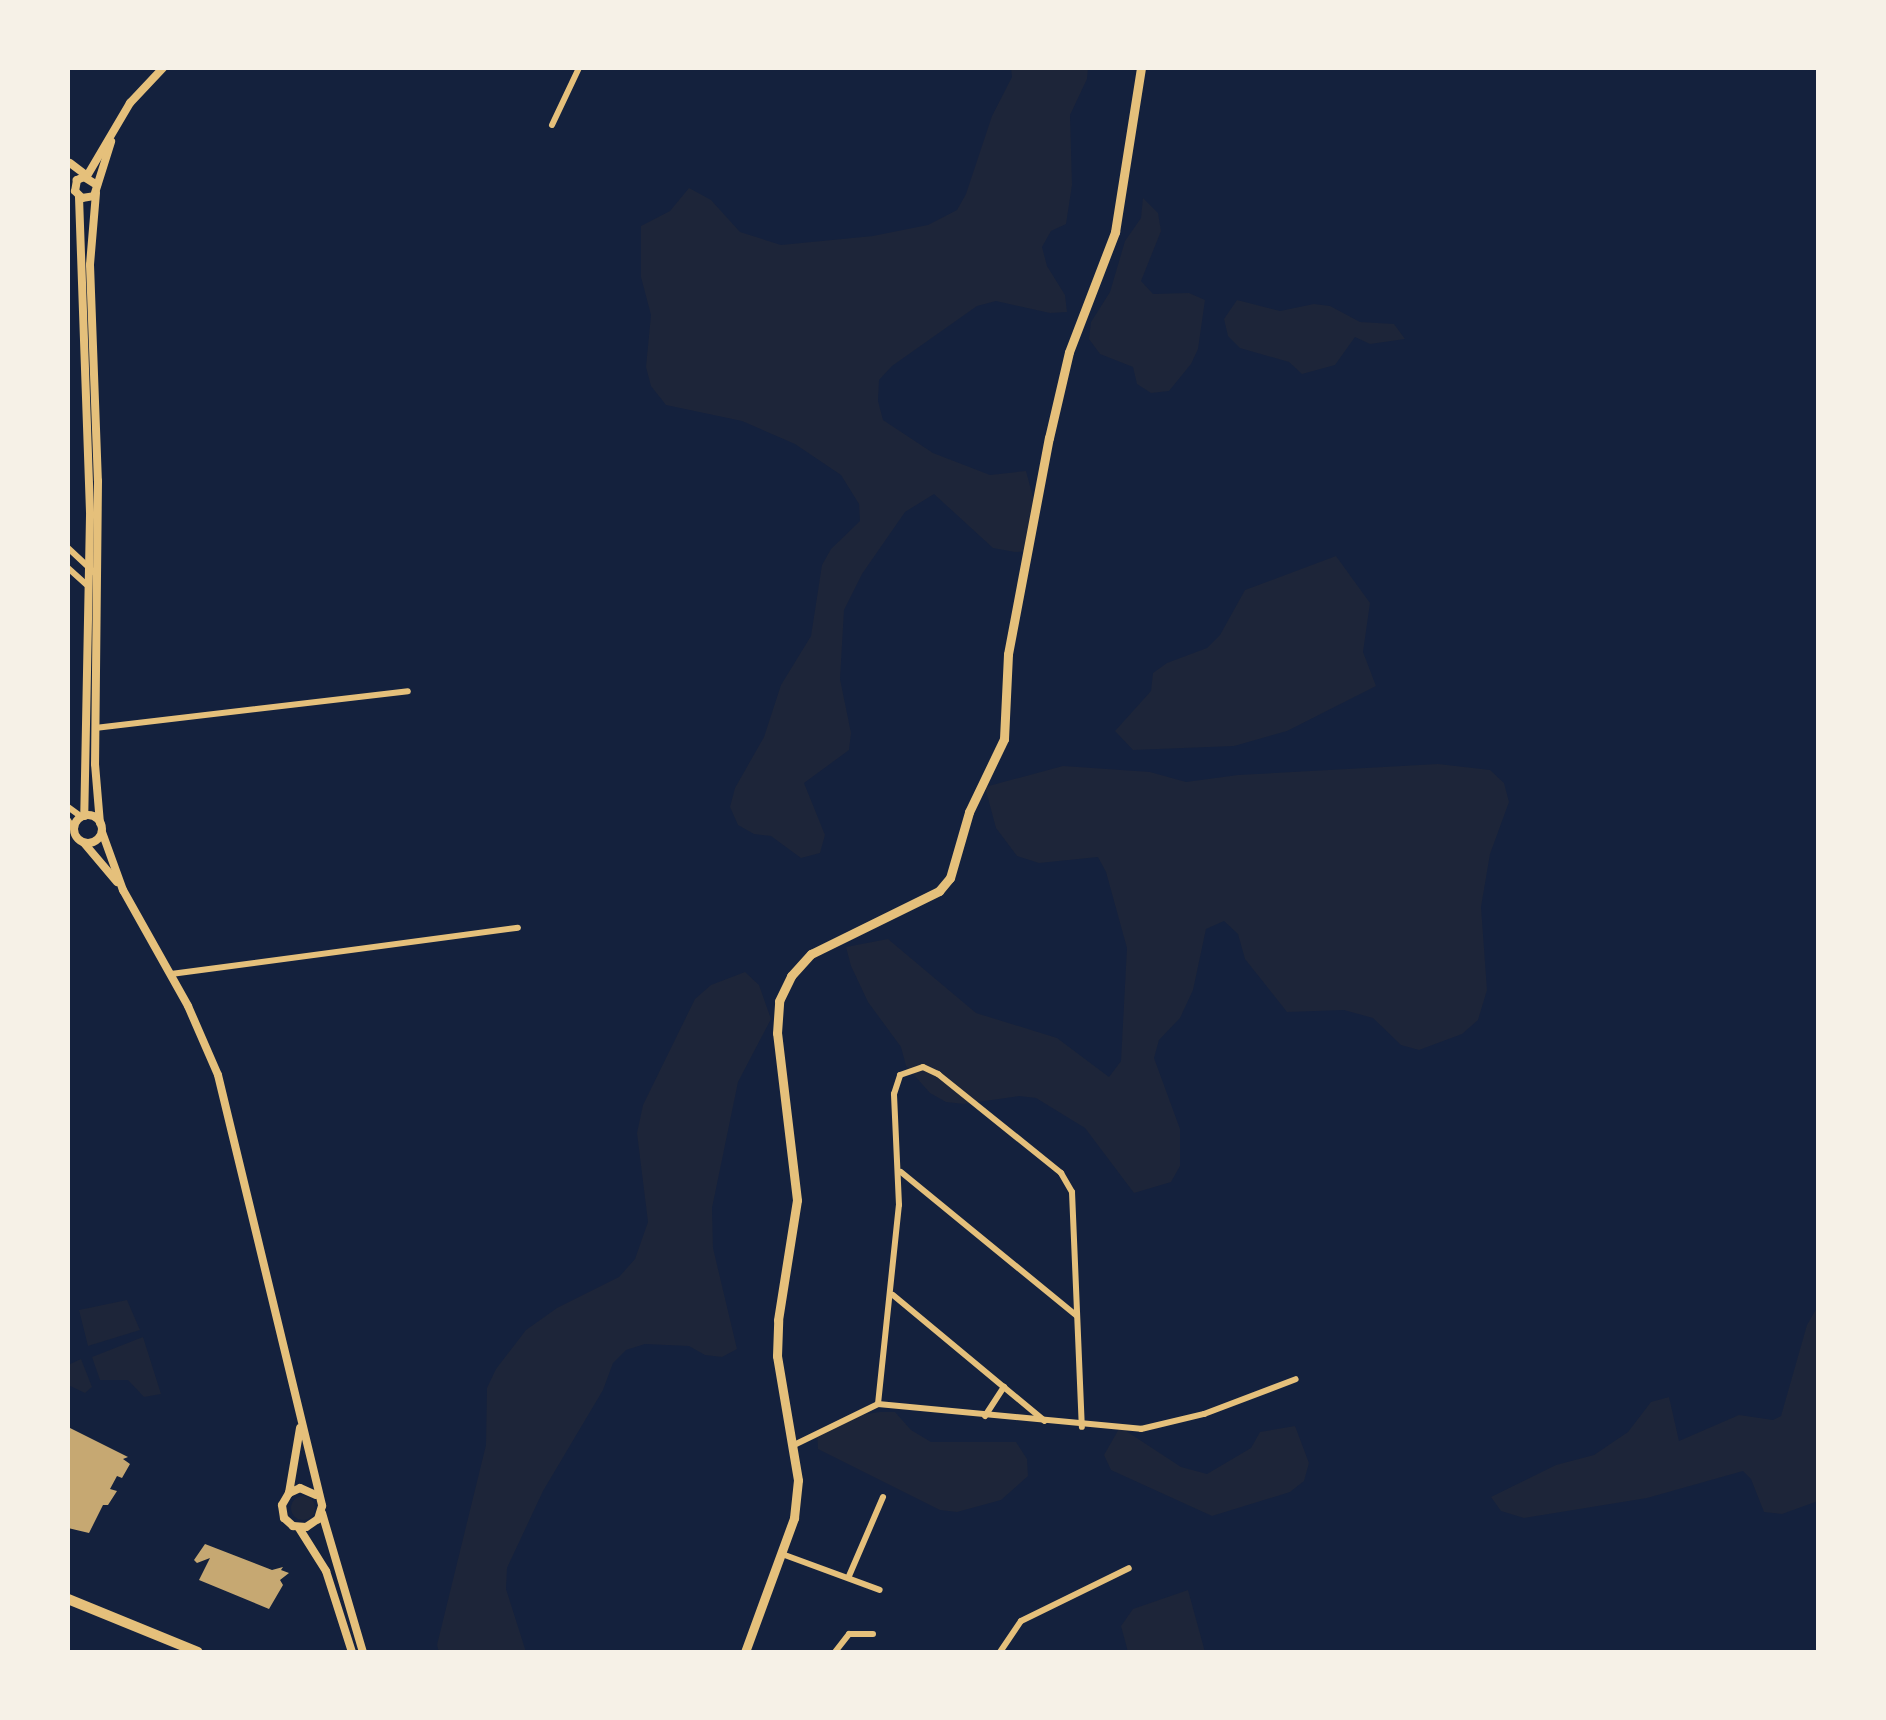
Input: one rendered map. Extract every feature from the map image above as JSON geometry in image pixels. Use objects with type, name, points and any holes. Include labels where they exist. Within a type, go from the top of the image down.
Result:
[{"type":"main road","points":[[745,1652],[797,1502],[794,1445],[778,1356],[778,1320],[796,1200],[776,1033],[780,1001],[790,976],[811,954],[919,904],[950,878],[969,812],[1004,739],[1008,654],[1049,438],[1070,352],[1115,232],[1140,68]]},
{"type":"main road","points":[[68,1598],[198,1652]]},
{"type":"street","points":[[76,182],[87,176],[130,102],[163,68]]},
{"type":"street","points":[[552,125],[579,68]]},
{"type":"street","points":[[116,128],[97,189],[90,265],[98,481],[95,728],[101,828],[124,890],[218,1075],[316,1494],[363,1652]]},
{"type":"street","points":[[69,161],[97,189]]},
{"type":"street","points":[[69,161],[79,197],[90,499],[83,816],[74,831]]},
{"type":"street","points":[[79,197],[89,199],[97,189]]},
{"type":"street","points":[[68,548],[97,575]]},
{"type":"street","points":[[68,568],[96,593]]},
{"type":"street","points":[[95,728],[408,691]]},
{"type":"street","points":[[68,807],[101,828]]},
{"type":"street","points":[[68,820],[124,890]]},
{"type":"street","points":[[83,842],[92,842],[101,828]]},
{"type":"street","points":[[170,974],[518,928]]},
{"type":"street","points":[[878,1404],[892,1295],[900,1172],[896,1081],[909,1069],[923,1067],[938,1074],[1067,1181],[1076,1210],[1082,1427]]},
{"type":"street","points":[[900,1172],[1078,1316]]},
{"type":"street","points":[[892,1295],[1046,1422]]},
{"type":"street","points":[[794,1445],[878,1404],[1082,1427],[1157,1427],[1296,1379]]},
{"type":"street","points":[[985,1416],[1004,1387]]},
{"type":"street","points":[[300,1424],[289,1493],[282,1511],[299,1528],[322,1563],[352,1652]]},
{"type":"street","points":[[289,1493],[300,1488],[316,1494]]},
{"type":"street","points":[[849,1576],[883,1497]]},
{"type":"street","points":[[299,1528],[313,1524],[321,1512]]},
{"type":"street","points":[[782,1554],[880,1590]]},
{"type":"street","points":[[1000,1652],[1021,1621],[1129,1568]]},
{"type":"street","points":[[835,1652],[848,1634],[872,1634]]},
{"type":"shaded area","points":[[1011,68],[1088,68],[1087,79],[1070,115],[1072,185],[1066,224],[1051,231],[1042,247],[1047,266],[1065,295],[1067,312],[1050,313],[996,301],[977,306],[892,366],[879,380],[878,401],[883,420],[933,453],[990,475],[1026,471],[1037,512],[1036,533],[1031,551],[993,548],[934,494],[905,512],[862,574],[844,610],[840,679],[851,733],[849,750],[804,783],[825,835],[820,853],[801,858],[771,836],[754,834],[738,825],[730,807],[735,788],[764,737],[781,685],[811,636],[822,565],[831,549],[860,521],[859,504],[841,475],[795,444],[742,421],[666,405],[651,386],[646,367],[651,315],[641,277],[641,226],[670,211],[689,188],[711,200],[740,232],[781,245],[873,236],[928,225],[957,210],[966,194],[992,116],[1012,77]]},
{"type":"shaded area","points":[[1143,198],[1158,213],[1161,231],[1141,281],[1153,294],[1189,293],[1205,300],[1198,349],[1191,364],[1169,391],[1151,393],[1137,384],[1133,367],[1100,354],[1089,339],[1091,322],[1110,292],[1125,241],[1141,218]]},
{"type":"shaded area","points":[[1237,300],[1280,311],[1314,304],[1330,306],[1360,322],[1394,324],[1405,339],[1370,344],[1355,337],[1335,365],[1302,374],[1289,362],[1240,348],[1228,336],[1224,319]]},
{"type":"shaded area","points":[[1336,556],[1370,603],[1363,652],[1376,686],[1287,731],[1234,746],[1133,750],[1115,731],[1151,691],[1153,673],[1167,663],[1207,648],[1220,635],[1245,590]]},
{"type":"shaded area","points":[[1438,764],[1490,770],[1504,783],[1509,802],[1490,854],[1481,907],[1487,990],[1478,1020],[1462,1034],[1419,1050],[1401,1045],[1373,1018],[1344,1010],[1287,1012],[1245,959],[1238,934],[1224,921],[1206,929],[1193,990],[1180,1018],[1159,1040],[1154,1058],[1180,1129],[1180,1166],[1171,1182],[1134,1193],[1085,1128],[1036,1098],[1019,1096],[964,1104],[946,1102],[930,1093],[906,1066],[901,1047],[868,1002],[851,966],[846,947],[888,939],[976,1013],[1057,1038],[1109,1077],[1121,1061],[1127,948],[1106,872],[1098,857],[1039,863],[1017,856],[996,828],[985,787],[1063,766],[1150,772],[1186,782],[1238,775]]},
{"type":"shaded area","points":[[745,972],[759,985],[771,1019],[738,1082],[712,1208],[713,1248],[737,1349],[722,1357],[705,1355],[689,1346],[645,1344],[626,1350],[613,1363],[603,1390],[543,1491],[507,1568],[506,1589],[526,1652],[439,1652],[437,1645],[486,1445],[487,1388],[496,1369],[526,1330],[557,1308],[619,1277],[635,1259],[648,1222],[637,1133],[643,1105],[695,999],[711,985]]},
{"type":"shaded area","points":[[127,1300],[140,1330],[88,1346],[79,1310]]},
{"type":"shaded area","points":[[1818,1306],[1818,1501],[1782,1514],[1764,1512],[1751,1479],[1743,1471],[1647,1498],[1524,1518],[1501,1511],[1491,1497],[1556,1465],[1594,1455],[1628,1432],[1651,1402],[1669,1397],[1679,1441],[1739,1415],[1773,1420],[1781,1416],[1807,1325]]},
{"type":"shaded area","points":[[143,1337],[161,1394],[144,1397],[128,1380],[100,1380],[92,1357]]},
{"type":"shaded area","points":[[81,1359],[92,1387],[85,1393],[68,1385],[68,1365]]},
{"type":"shaded area","points":[[895,1412],[911,1430],[931,1442],[1016,1442],[1027,1459],[1028,1476],[1001,1500],[957,1512],[940,1510],[818,1449],[817,1432],[850,1417]]},
{"type":"shaded area","points":[[1295,1426],[1309,1463],[1304,1481],[1290,1492],[1212,1516],[1111,1470],[1104,1455],[1120,1427],[1181,1467],[1207,1474],[1251,1448],[1260,1432]]},
{"type":"shaded area","points":[[303,1496],[312,1499],[312,1517],[303,1520],[294,1517],[291,1508],[294,1499]]},
{"type":"shaded area","points":[[1188,1590],[1205,1652],[1128,1652],[1121,1626],[1133,1609]]},
{"type":"building","points":[[68,1427],[128,1457],[123,1459],[130,1464],[122,1478],[117,1476],[110,1489],[117,1491],[108,1505],[103,1505],[89,1533],[68,1528]]},
{"type":"building","points":[[205,1544],[272,1570],[283,1567],[281,1570],[289,1573],[280,1580],[283,1585],[269,1609],[199,1580],[210,1558],[197,1563],[194,1560]]}]
